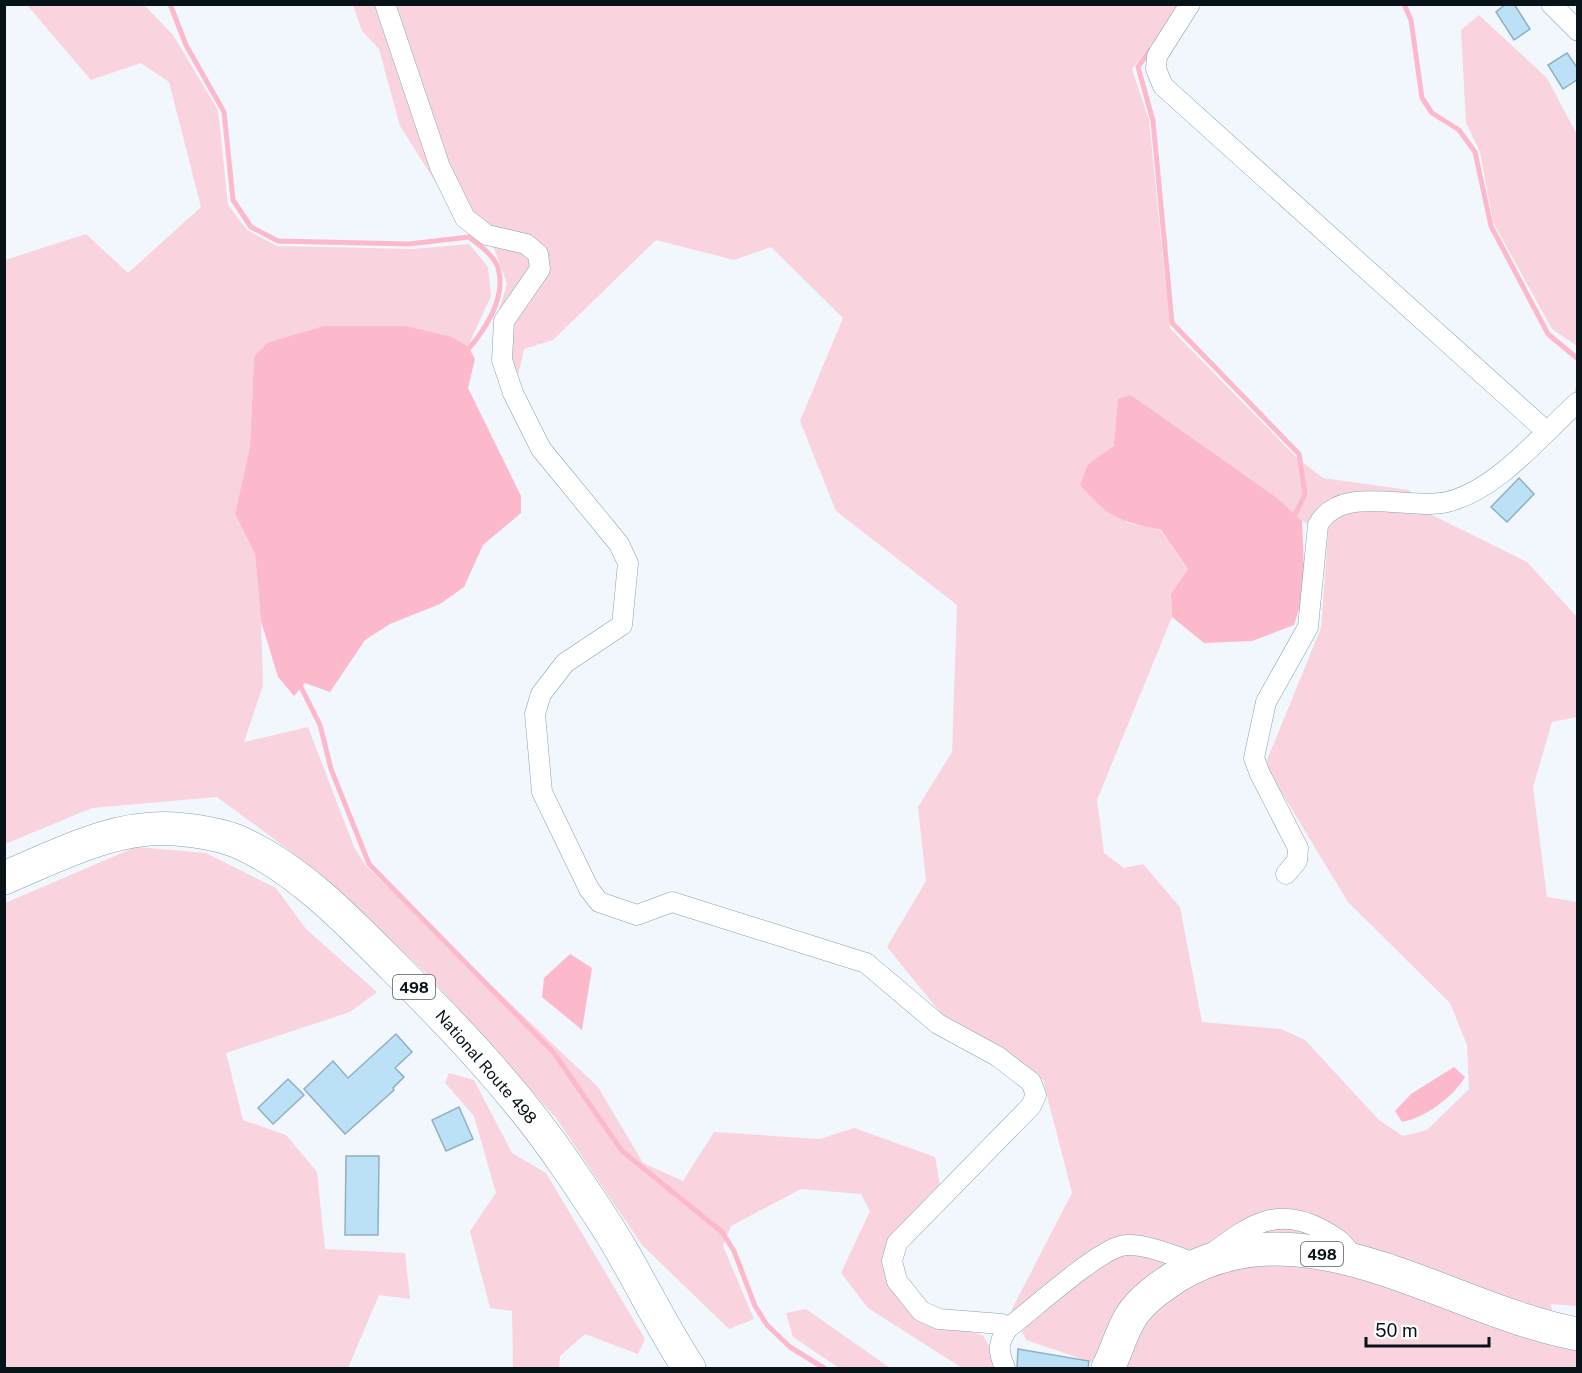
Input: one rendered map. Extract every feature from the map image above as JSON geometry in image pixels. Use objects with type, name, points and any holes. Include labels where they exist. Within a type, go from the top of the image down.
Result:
[{"type":"highway","name":"National Route 498","points":[[4,878],[117,833],[144,828],[176,829],[210,834],[244,844],[280,865],[316,892],[367,940],[463,1037],[524,1107],[566,1164],[622,1251],[689,1368]]},
{"type":"highway","name":"498","points":[[1108,1368],[1131,1317],[1156,1289],[1197,1264],[1244,1252],[1291,1249],[1354,1260],[1506,1316],[1578,1334]]},
{"type":"street","points":[[385,4],[440,167],[465,218],[487,235],[526,244],[538,254],[540,269],[504,321],[502,360],[513,393],[541,449],[619,544],[628,563],[622,625],[565,663],[541,694],[535,714],[542,792],[589,889],[599,902],[637,915],[672,902],[866,963],[938,1024],[996,1056],[1031,1082],[1036,1095],[1031,1106],[897,1243],[892,1261],[897,1281],[921,1311],[939,1318],[1002,1324],[1008,1328]]},
{"type":"street","points":[[1190,4],[1157,56],[1156,69],[1163,86],[1546,431]]},
{"type":"street","points":[[1551,4],[1578,31]]},
{"type":"street","points":[[1286,874],[1297,861],[1298,848],[1254,758],[1266,702],[1308,627],[1318,525],[1324,515],[1334,507],[1350,502],[1445,503],[1473,494],[1496,478],[1572,407]]},
{"type":"street","points":[[1005,1368],[998,1351],[999,1341],[1008,1328],[1103,1253],[1122,1245],[1164,1252],[1197,1264]]},
{"type":"shaded area","points":[[130,4],[146,7],[173,35],[218,110],[228,205],[247,230],[277,246],[413,249],[469,244],[488,267],[491,296],[468,346],[452,337],[254,357],[250,446],[235,514],[255,554],[261,621],[263,686],[244,742],[308,727],[354,847],[366,866],[598,1087],[643,1163],[683,1181],[714,1132],[819,1139],[854,1128],[935,1157],[940,1185],[888,1241],[916,1319],[983,1335],[1001,1368],[962,1368],[868,1308],[841,1273],[870,1211],[861,1194],[801,1189],[731,1226],[723,1246],[754,1319],[729,1329],[642,1245],[556,1118],[428,975],[309,865],[217,797],[92,808],[5,844],[5,260],[86,234],[128,273],[201,207],[169,82],[141,63],[91,80],[27,5]]},
{"type":"shaded area","points":[[353,5],[1183,5],[1132,69],[1149,120],[1170,328],[1295,456],[1323,478],[1409,490],[1432,515],[1527,562],[1577,617],[1577,717],[1552,722],[1533,787],[1547,897],[1577,902],[1577,1306],[1550,1304],[1563,1342],[1577,1346],[1577,1368],[1108,1368],[1026,1340],[1012,1309],[1072,1193],[1043,1080],[944,1017],[887,947],[926,881],[918,807],[952,752],[957,605],[836,511],[800,421],[843,318],[771,247],[734,260],[656,240],[553,340],[524,349],[518,376],[495,323],[507,284],[494,248],[464,227],[400,126],[379,49],[362,31]],"holes":[[[1131,395],[1276,497],[1302,521],[1328,533],[1321,628],[1265,765],[1348,902],[1450,1003],[1467,1045],[1469,1089],[1427,1130],[1403,1136],[1379,1120],[1305,1040],[1281,1029],[1202,1022],[1180,907],[1143,864],[1124,868],[1104,853],[1097,800],[1172,617],[1171,594],[1188,569],[1160,530],[1127,523],[1088,464],[1114,447]]]},
{"type":"shaded area","points":[[1479,15],[1547,78],[1577,135],[1577,346],[1552,329],[1493,222],[1480,152],[1466,123],[1461,30]]},
{"type":"shaded area","points":[[324,326],[405,326],[452,337],[468,346],[475,359],[468,388],[521,496],[521,513],[483,545],[464,587],[440,604],[390,624],[365,640],[330,692],[305,683],[294,696],[278,677],[261,621],[255,554],[235,514],[250,446],[254,357],[267,343]]},
{"type":"shaded area","points":[[1131,395],[1276,497],[1302,521],[1305,591],[1294,625],[1252,641],[1204,643],[1172,617],[1171,594],[1188,569],[1161,530],[1124,521],[1099,505],[1080,485],[1088,464],[1114,446],[1118,399]]},
{"type":"shaded area","points":[[136,847],[206,853],[276,888],[306,929],[377,992],[350,1012],[226,1053],[243,1120],[286,1135],[317,1172],[325,1249],[405,1253],[410,1299],[379,1295],[348,1368],[5,1368],[5,903]]},
{"type":"shaded area","points":[[570,954],[592,968],[582,1030],[542,997],[544,978]]},
{"type":"shaded area","points":[[1454,1067],[1465,1077],[1460,1085],[1438,1106],[1411,1120],[1402,1122],[1395,1111],[1411,1094]]},
{"type":"shaded area","points":[[449,1073],[474,1080],[512,1153],[546,1173],[645,1339],[638,1354],[585,1334],[560,1356],[559,1368],[513,1368],[512,1311],[490,1308],[470,1231],[496,1193],[474,1116],[445,1083]]},
{"type":"shaded area","points":[[806,1309],[890,1368],[839,1368],[793,1337],[786,1313]]},
{"type":"building","points":[[1506,4],[1514,4],[1530,29],[1514,40],[1496,12]]},
{"type":"building","points":[[1567,53],[1578,69],[1578,79],[1563,89],[1548,65]]},
{"type":"building","points":[[1519,478],[1534,494],[1507,522],[1491,507]]},
{"type":"building","points":[[396,1034],[412,1052],[395,1068],[404,1077],[393,1088],[394,1090],[345,1134],[304,1089],[333,1061],[348,1078]]},
{"type":"building","points":[[288,1079],[304,1095],[273,1124],[258,1108]]},
{"type":"building","points":[[459,1107],[473,1139],[446,1151],[432,1120]]},
{"type":"building","points":[[346,1156],[379,1156],[378,1235],[345,1235]]},
{"type":"building","points":[[1018,1349],[1089,1361],[1088,1368],[1017,1368]]},
{"type":"waterway","points":[[170,4],[186,45],[224,112],[233,200],[251,227],[278,241],[409,244],[469,237],[495,261],[500,283],[492,315],[466,352]]},
{"type":"waterway","points":[[1404,4],[1411,20],[1422,98],[1432,113],[1459,130],[1475,152],[1491,226],[1548,334],[1578,359]]},
{"type":"waterway","points":[[1150,50],[1138,67],[1153,121],[1172,323],[1299,454],[1305,494],[1293,519]]},
{"type":"waterway","points":[[1577,399],[1578,389]]},
{"type":"waterway","points":[[299,683],[320,725],[331,769],[369,864],[554,1053],[622,1151],[722,1232],[734,1251],[755,1306],[767,1325],[790,1347],[824,1368]]}]
